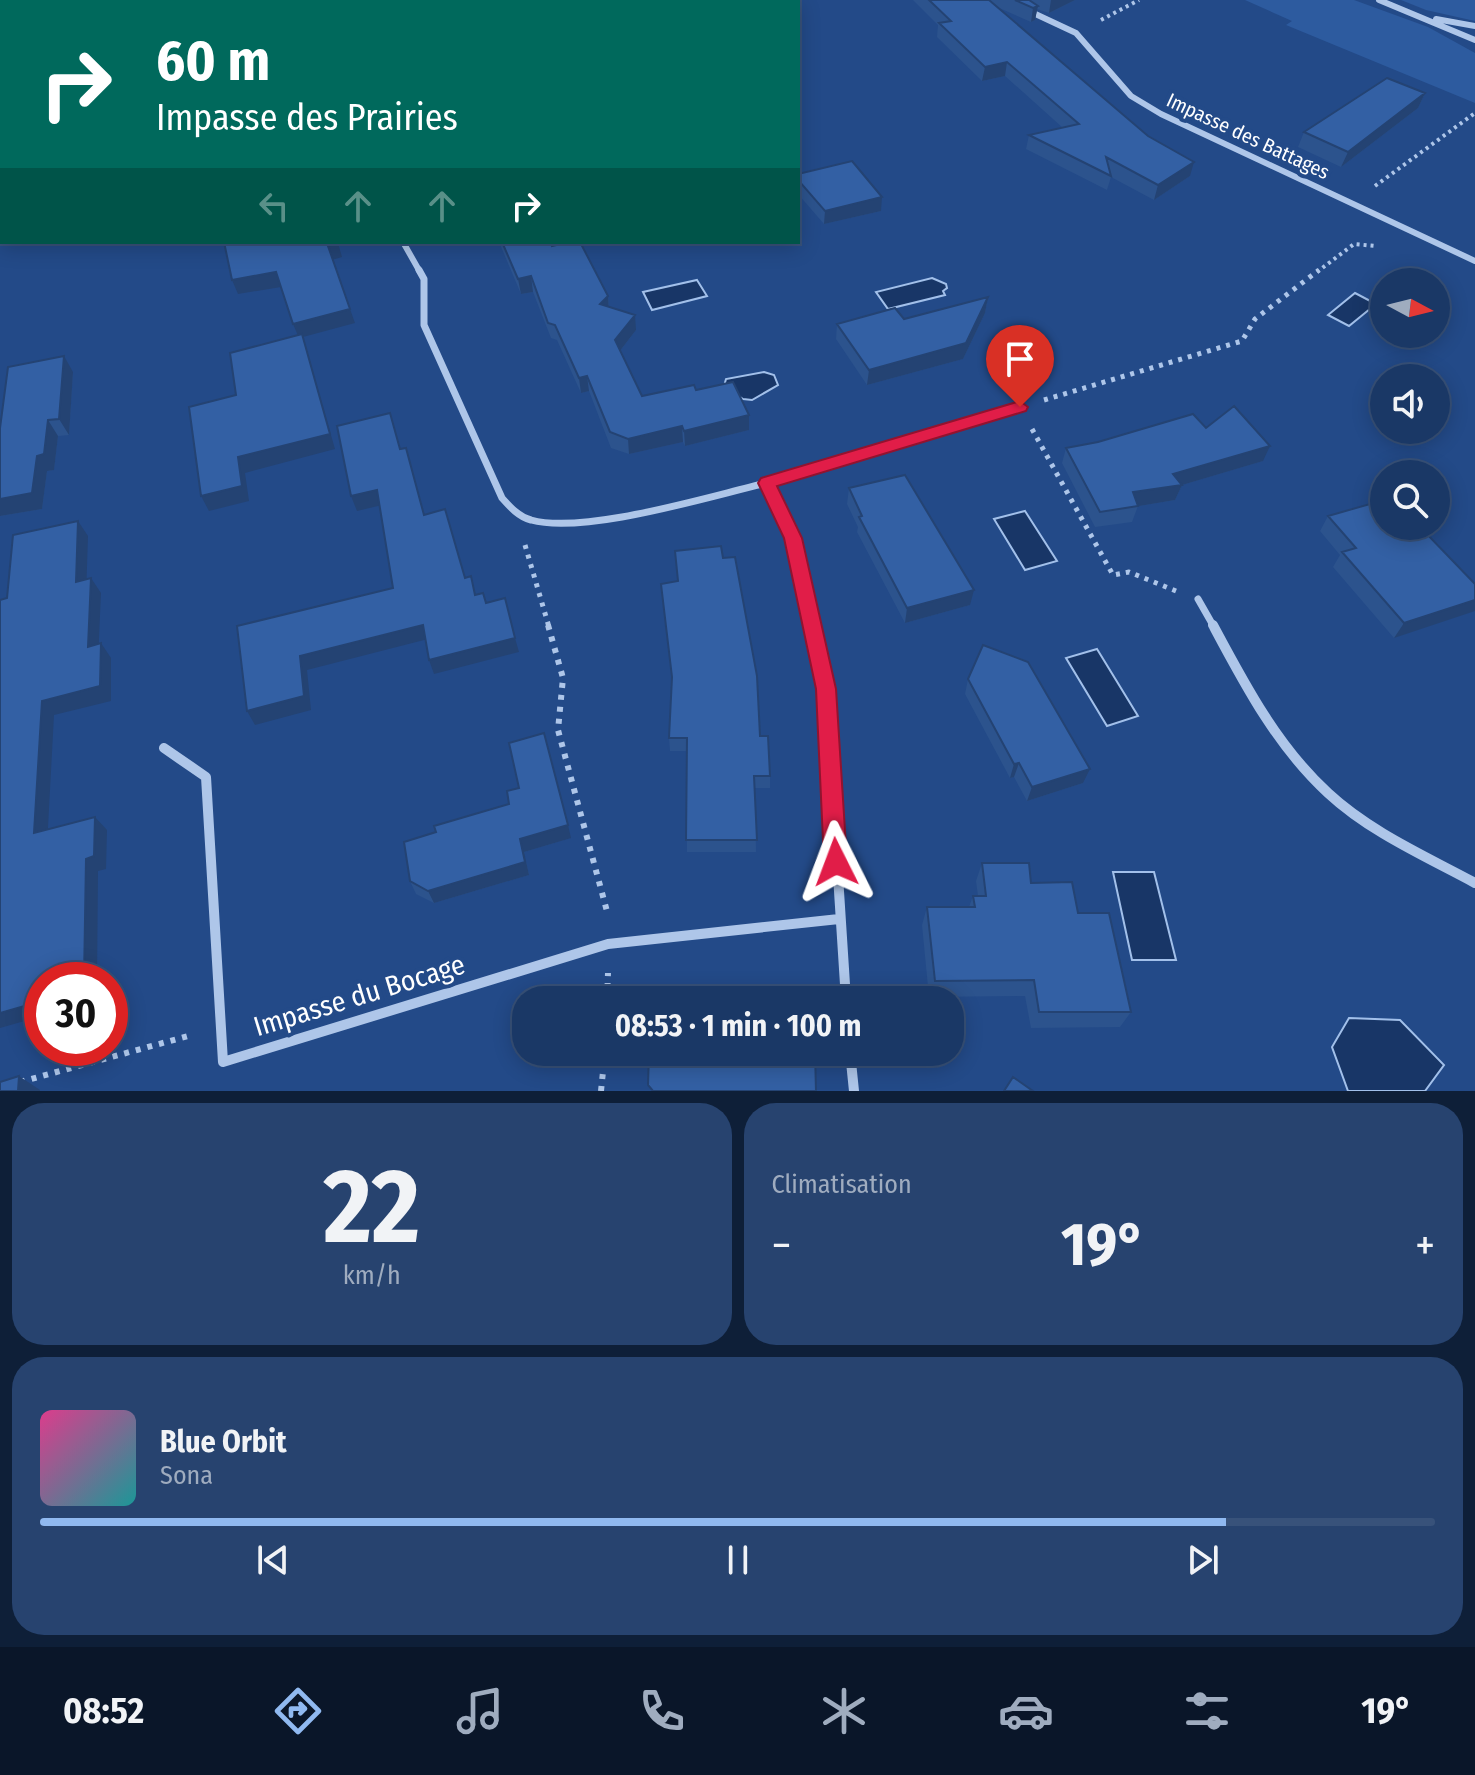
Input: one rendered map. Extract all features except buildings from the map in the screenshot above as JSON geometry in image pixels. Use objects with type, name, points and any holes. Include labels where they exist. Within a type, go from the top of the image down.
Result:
[{"type":"street","points":[[1379,0],[1475,40]]},
{"type":"street","name":"Impasse des Battages","points":[[1028,10],[1076,33],[1131,96],[1151,108],[1475,261]]},
{"type":"street","points":[[1425,18],[1475,26]]},
{"type":"street","points":[[404,244],[424,279],[424,325],[502,498],[514,512],[533,521],[579,523],[767,483],[1020,407]]},
{"type":"street","points":[[767,483],[793,538],[826,689],[845,986]]},
{"type":"street","points":[[1198,599],[1280,740],[1329,793],[1389,835],[1475,883]]},
{"type":"street","name":"Impasse du Bocage","points":[[164,748],[206,777],[223,1062],[608,944],[839,919]]},
{"type":"street","points":[[851,1066],[854,1091]]},
{"type":"path","points":[[1076,33],[1139,0]]},
{"type":"path","points":[[1352,203],[1475,113]]},
{"type":"path","points":[[1198,599],[1129,572],[1113,575],[1020,407],[1242,341],[1255,319],[1354,244],[1385,247]]},
{"type":"path","points":[[533,521],[525,546],[563,678],[558,730],[608,917],[607,986]]},
{"type":"path","points":[[15,1083],[220,1028]]},
{"type":"path","points":[[601,1091],[604,1066]]},
{"type":"shaded area","points":[[1245,0],[1354,0],[1428,27],[1475,53],[1475,103],[1286,25],[1292,21]]},
{"type":"shaded area","points":[[1401,0],[1475,0],[1475,21],[1426,10]]},
{"type":"shaded area","points":[[932,278],[946,284],[945,295],[888,309],[876,292]]},
{"type":"shaded area","points":[[697,280],[707,296],[652,310],[643,292]]},
{"type":"shaded area","points":[[1355,293],[1370,301],[1370,309],[1349,326],[1328,315]]},
{"type":"shaded area","points":[[764,372],[774,375],[778,385],[752,400],[743,399],[724,386],[726,379]]},
{"type":"shaded area","points":[[1025,511],[1057,561],[1025,570],[994,519]]},
{"type":"shaded area","points":[[1097,649],[1138,716],[1107,726],[1066,658]]},
{"type":"shaded area","points":[[1113,872],[1154,872],[1176,960],[1132,960]]},
{"type":"shaded area","points":[[1349,1018],[1400,1020],[1444,1065],[1425,1091],[1348,1091],[1332,1047]]},
{"type":"route","points":[[836,862],[826,689],[793,538],[767,483],[1020,407]]}]
